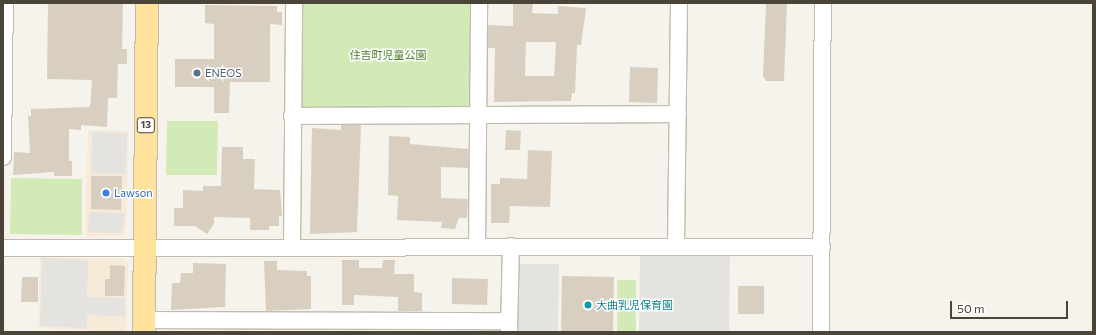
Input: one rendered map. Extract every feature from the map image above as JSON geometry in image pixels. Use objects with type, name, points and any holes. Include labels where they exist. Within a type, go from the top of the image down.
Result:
[{"type":"main road","name":"13","points":[[144,326],[147,3]]},
{"type":"street","points":[[3,156],[5,3]]},
{"type":"street","points":[[292,247],[294,3]]},
{"type":"street","points":[[477,246],[479,3]]},
{"type":"street","points":[[676,246],[679,3]]},
{"type":"street","points":[[821,332],[823,3]]},
{"type":"street","points":[[292,116],[477,113],[678,114]]},
{"type":"street","points":[[3,248],[477,246],[822,247]]},
{"type":"street","points":[[144,326],[509,327],[511,246]]},
{"type":"shaded area","points":[[88,130],[129,131],[126,227],[123,237],[85,236]]},
{"type":"shaded area","points":[[92,132],[127,133],[126,174],[91,173]]},
{"type":"shaded area","points":[[89,212],[125,213],[122,233],[88,232]]},
{"type":"shaded area","points":[[640,254],[730,255],[729,332],[639,332]]},
{"type":"shaded area","points":[[40,257],[124,259],[128,263],[126,332],[38,328]]},
{"type":"shaded area","points":[[42,258],[88,260],[87,297],[125,298],[125,316],[87,315],[87,328],[40,326]]},
{"type":"shaded area","points":[[518,264],[559,264],[558,332],[517,332]]},
{"type":"green space","name":"住吉町児童公園","points":[[299,3],[473,3],[472,109],[298,108]]},
{"type":"green space","points":[[167,121],[218,121],[217,175],[166,175]]},
{"type":"green space","points":[[11,178],[82,179],[82,235],[10,234]]},
{"type":"green space","points":[[617,280],[636,280],[636,332],[617,332]]},
{"type":"building","points":[[48,3],[123,3],[122,49],[127,49],[127,64],[118,64],[117,98],[108,98],[107,127],[81,125],[81,130],[69,129],[69,161],[72,161],[72,176],[54,176],[54,172],[13,175],[14,152],[30,153],[28,116],[31,116],[31,109],[90,107],[92,80],[47,79]]},
{"type":"building","points":[[766,3],[787,3],[784,81],[766,81],[763,76]]},
{"type":"building","points":[[513,4],[533,4],[532,13],[558,14],[558,6],[586,8],[581,45],[577,45],[575,93],[572,93],[571,101],[494,102],[495,48],[488,48],[488,25],[513,26]],"holes":[[[526,42],[556,42],[554,76],[525,76]]]},
{"type":"building","points":[[205,5],[277,6],[277,12],[282,12],[282,25],[270,24],[270,82],[230,82],[229,113],[214,113],[214,87],[175,87],[175,59],[214,59],[214,24],[205,23]]},
{"type":"building","points":[[630,67],[658,68],[657,103],[629,102]]},
{"type":"building","points":[[341,125],[361,125],[357,232],[310,234],[312,128],[341,130]]},
{"type":"building","points":[[506,130],[521,131],[520,150],[505,150]]},
{"type":"building","points":[[389,136],[410,137],[410,144],[468,149],[468,168],[441,167],[441,198],[468,199],[467,218],[459,218],[455,229],[441,228],[442,222],[397,220],[398,196],[388,195]]},
{"type":"building","points":[[222,147],[243,147],[243,159],[255,159],[254,189],[280,190],[282,216],[279,216],[279,226],[269,226],[269,230],[250,230],[250,218],[214,217],[214,224],[207,234],[195,226],[174,226],[174,208],[183,208],[183,190],[203,191],[203,186],[221,186]]},
{"type":"building","points":[[528,150],[552,151],[550,207],[510,206],[509,223],[491,223],[491,184],[500,184],[500,178],[527,179]]},
{"type":"building","name":"Lawson","points":[[91,176],[122,176],[121,210],[91,209]]},
{"type":"building","points":[[342,260],[359,260],[359,268],[382,268],[383,260],[395,260],[394,274],[414,274],[414,292],[422,293],[422,311],[398,311],[398,297],[354,295],[354,305],[342,305]]},
{"type":"building","points":[[264,261],[277,261],[277,270],[307,271],[307,276],[311,276],[311,309],[266,311]]},
{"type":"building","points":[[193,263],[226,264],[225,307],[171,310],[172,283],[180,283],[181,273],[193,273]]},
{"type":"building","points":[[110,265],[125,266],[124,296],[105,296],[105,279],[110,279]]},
{"type":"building","name":"大曲乳児保育園","points":[[562,276],[614,277],[613,332],[561,332]]},
{"type":"building","points":[[22,277],[38,277],[38,302],[21,302]]},
{"type":"building","points":[[452,278],[488,279],[487,305],[452,304]]},
{"type":"building","points":[[738,286],[764,286],[764,314],[738,314]]},
{"type":"place","name":"ENEOS","points":[[197,73]]},
{"type":"place","name":"Lawson","points":[[106,193]]},
{"type":"place","name":"大曲乳児保育園","points":[[588,305]]}]
